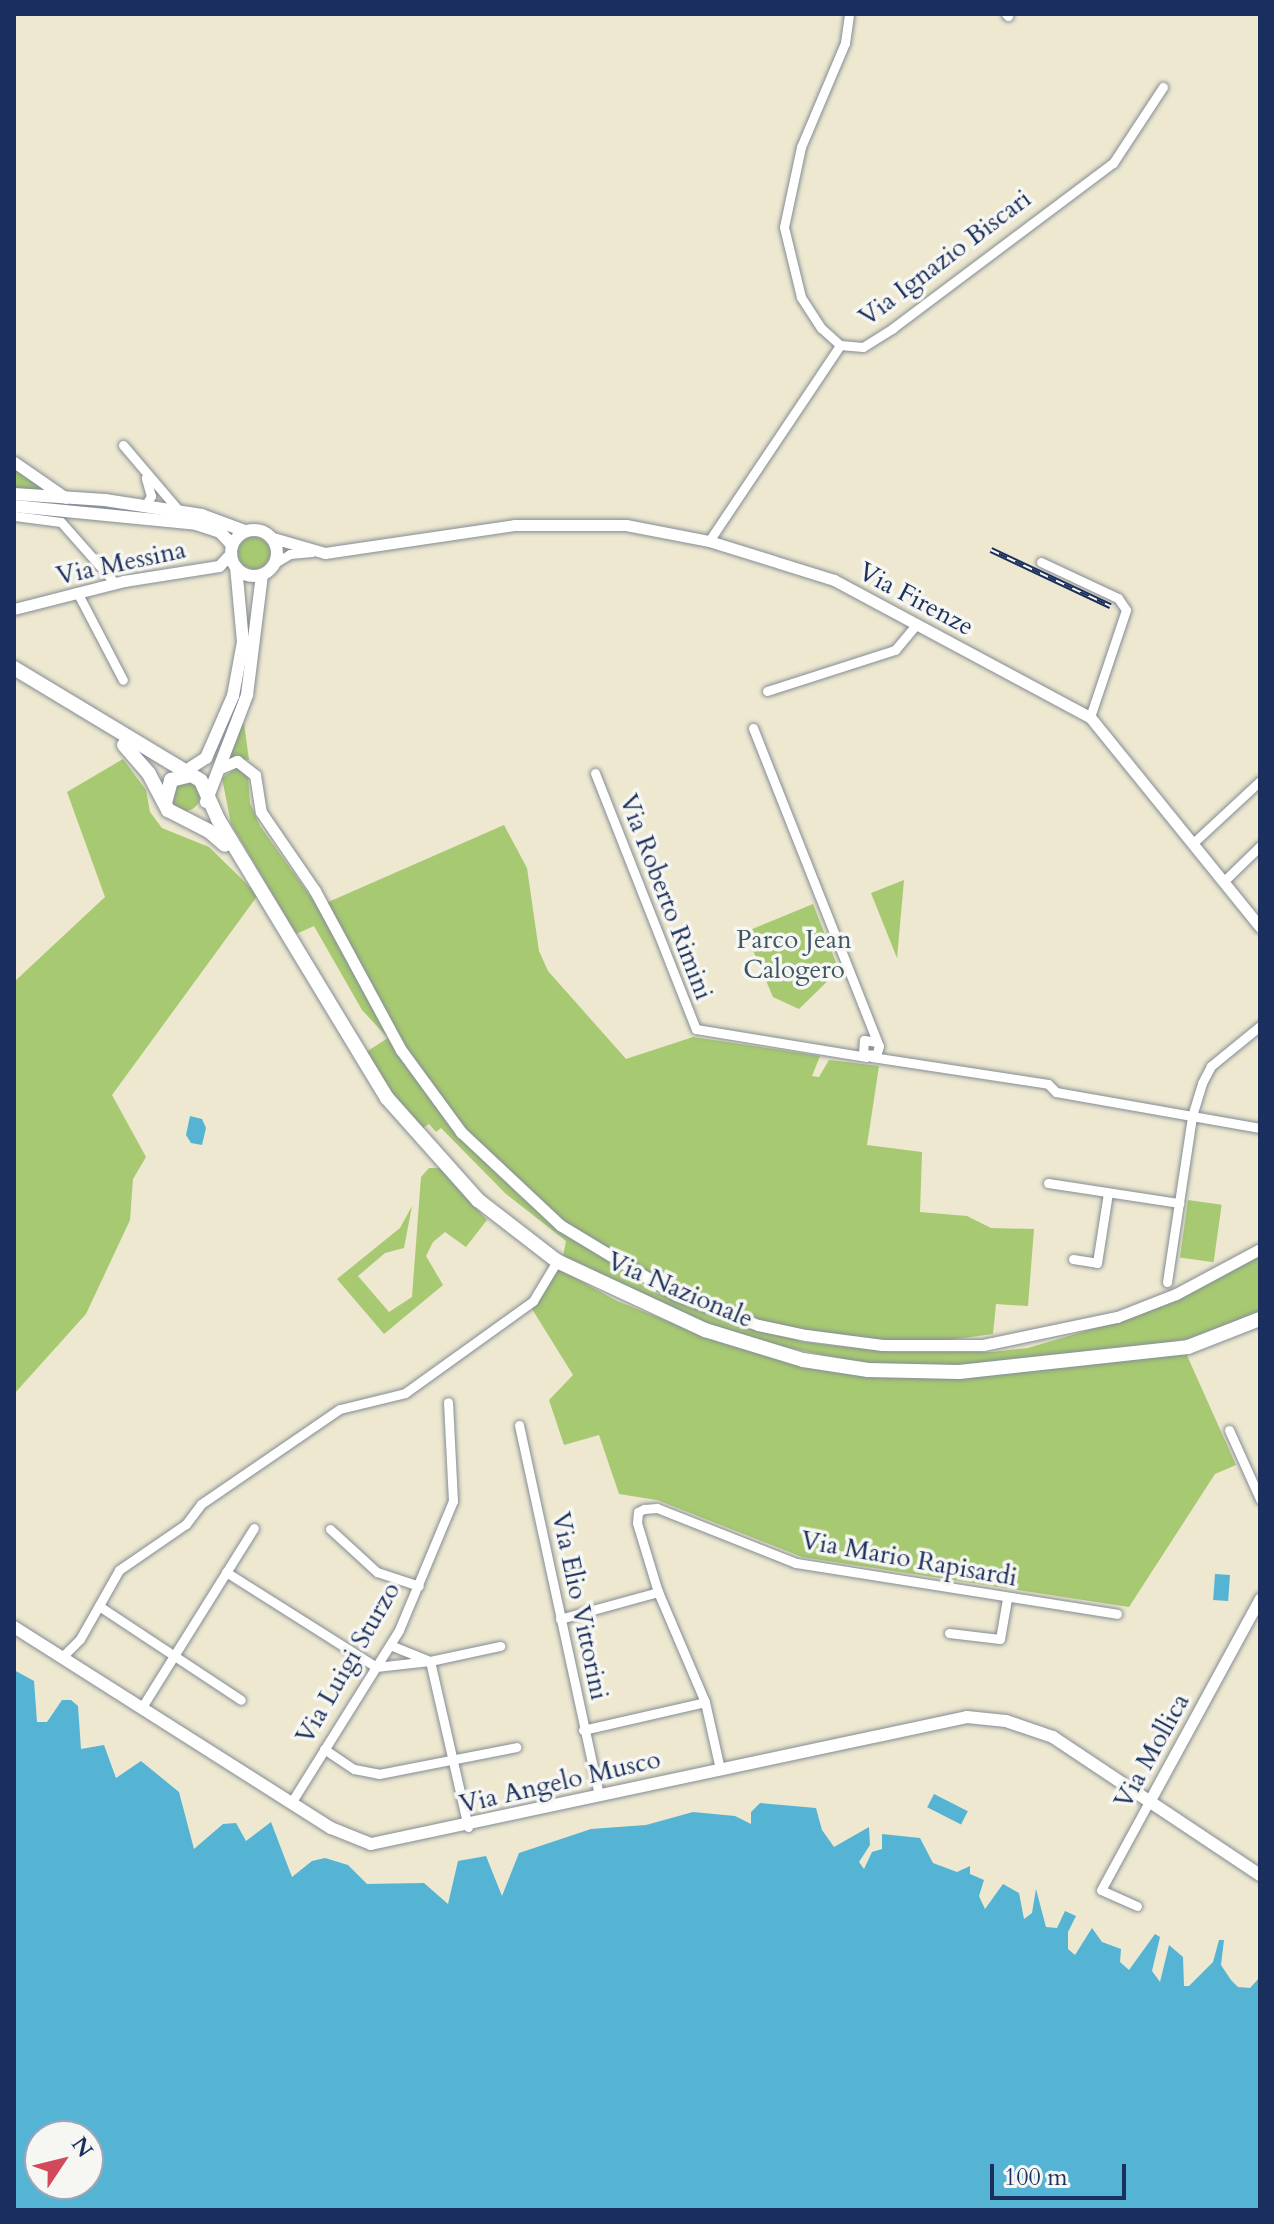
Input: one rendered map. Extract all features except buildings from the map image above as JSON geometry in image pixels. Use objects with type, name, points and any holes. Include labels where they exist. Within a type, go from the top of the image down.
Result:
[{"type":"main road","points":[[14,494],[145,506],[180,512],[245,531],[261,530],[273,538],[275,563],[262,575],[250,576],[236,567]]},
{"type":"main road","points":[[15,511],[196,524],[220,532],[232,549],[242,653],[233,696],[201,763],[166,785],[165,804]]},
{"type":"main road","points":[[232,549],[245,531]]},
{"type":"main road","points":[[179,817],[196,815],[208,793],[247,695],[262,575]]},
{"type":"main road","points":[[14,668],[208,793],[224,829],[262,889]]},
{"type":"main road","points":[[88,713],[149,774],[165,804],[179,817],[209,831],[225,845],[262,889]]},
{"type":"main road","points":[[135,745],[181,764],[196,759],[214,741]]},
{"type":"main road","points":[[149,774],[157,807],[166,820],[208,833],[225,845]]},
{"type":"main road","name":"Via Nazionale","points":[[262,889],[402,1117],[504,1224],[557,1261],[638,1303],[719,1335],[803,1360],[868,1370],[959,1372],[1188,1347],[1259,1320]]},
{"type":"main road","name":"Via Angelo Musco","points":[[14,1627],[291,1803],[352,1838],[371,1844],[468,1827],[599,1795],[944,1721],[981,1718],[1053,1737],[1260,1875]]},
{"type":"street","points":[[840,345],[814,320],[801,297],[784,227],[801,147],[845,43],[849,14]]},
{"type":"street","name":"Via Ignazio Biscari","points":[[709,541],[840,345],[863,347],[893,328],[1101,173],[1138,128],[1163,87]]},
{"type":"street","points":[[123,445],[180,512]]},
{"type":"street","points":[[14,462],[66,498]]},
{"type":"street","points":[[143,471],[151,496],[145,506]]},
{"type":"street","points":[[15,511],[61,522],[115,583]]},
{"type":"street","name":"Via Firenze","points":[[325,553],[514,525],[626,525],[709,541],[834,580],[1090,717],[1260,927]]},
{"type":"street","points":[[273,538],[325,553]]},
{"type":"street","name":"Via Messina","points":[[14,609],[115,583],[219,566],[232,549]]},
{"type":"street","points":[[275,563],[290,554],[325,553]]},
{"type":"street","points":[[1041,562],[1118,598],[1126,610],[1090,717]]},
{"type":"street","points":[[77,592],[123,680]]},
{"type":"street","points":[[767,691],[895,650],[916,625]]},
{"type":"street","points":[[753,728],[866,1022],[878,1044],[898,1060]]},
{"type":"street","points":[[217,769],[237,761],[255,775],[261,812],[315,891],[401,1050],[461,1132],[560,1225],[676,1295],[758,1325],[806,1335],[882,1345],[983,1345],[1117,1317],[1176,1294],[1260,1249]]},
{"type":"street","name":"Via Roberto Rimini","points":[[595,773],[696,1029],[844,1051]]},
{"type":"street","points":[[1192,844],[1260,781]]},
{"type":"street","points":[[1223,882],[1260,846]]},
{"type":"street","points":[[866,1022],[862,1042],[869,1057]]},
{"type":"street","points":[[1167,1282],[1192,1116],[1211,1066],[1260,1026]]},
{"type":"street","points":[[844,1051],[862,1042],[878,1044]]},
{"type":"street","points":[[869,1057],[878,1044]]},
{"type":"street","points":[[844,1051],[1048,1084],[1056,1092],[1260,1128]]},
{"type":"street","points":[[1048,1183],[1179,1203]]},
{"type":"street","points":[[1073,1259],[1097,1263],[1108,1193]]},
{"type":"street","points":[[66,1660],[119,1570],[186,1524],[201,1504],[340,1409],[405,1393],[533,1301],[557,1261]]},
{"type":"street","name":"Via Luigi Sturzo","points":[[291,1803],[390,1645],[419,1586],[453,1501],[448,1402]]},
{"type":"street","name":"Via Elio Vittorini","points":[[519,1425],[599,1795]]},
{"type":"street","points":[[1229,1430],[1260,1499]]},
{"type":"street","name":"Via Mario Rapisardi","points":[[720,1769],[705,1702],[658,1592],[637,1523],[638,1512],[644,1509],[657,1508],[796,1563],[1007,1599],[1117,1614]]},
{"type":"street","points":[[142,1707],[254,1528]]},
{"type":"street","points":[[330,1529],[377,1572],[419,1586]]},
{"type":"street","points":[[226,1572],[376,1667],[430,1661],[500,1646]]},
{"type":"street","points":[[560,1619],[658,1592]]},
{"type":"street","name":"Via Mollica","points":[[1137,1906],[1101,1890],[1260,1598]]},
{"type":"street","points":[[949,1633],[1000,1639],[1007,1599]]},
{"type":"street","points":[[99,1606],[241,1700]]},
{"type":"street","points":[[390,1645],[430,1661]]},
{"type":"street","points":[[430,1661],[468,1827]]},
{"type":"street","points":[[583,1730],[705,1702]]},
{"type":"street","points":[[324,1749],[354,1769],[379,1774],[516,1747]]},
{"type":"green space","points":[[14,467],[43,489],[44,490],[14,488]]},
{"type":"green space","points":[[254,537],[265,542],[270,553],[265,564],[254,569],[243,564],[238,553],[243,542]]},
{"type":"green space","points":[[243,724],[249,760],[228,757]]},
{"type":"green space","points":[[123,759],[146,790],[150,812],[162,828],[209,847],[258,895],[112,1095],[146,1157],[133,1179],[130,1220],[86,1314],[14,1394],[14,982],[105,897],[67,792]]},
{"type":"green space","points":[[238,767],[248,777],[250,803],[260,826],[326,918],[432,1102],[520,1196],[650,1291],[803,1342],[892,1352],[992,1352],[1028,1348],[1109,1324],[1260,1254],[1260,1312],[1188,1339],[1147,1346],[959,1366],[862,1363],[751,1340],[668,1310],[563,1256],[566,1241],[506,1194],[441,1128],[436,1132],[429,1124],[420,1130],[392,1092],[366,1052],[388,1038],[362,1010],[314,926],[296,934],[231,824],[222,778]]},
{"type":"green space","points":[[185,781],[196,785],[200,796],[196,807],[185,811],[174,807],[170,796],[174,785]]},
{"type":"green space","points":[[504,825],[527,868],[539,951],[548,971],[626,1059],[693,1037],[820,1056],[812,1076],[819,1077],[829,1060],[879,1066],[867,1145],[922,1152],[920,1212],[967,1216],[991,1228],[1034,1229],[1028,1306],[996,1304],[993,1334],[918,1344],[821,1335],[746,1318],[674,1290],[590,1244],[486,1157],[406,1053],[326,903]]},
{"type":"green space","points":[[904,880],[897,958],[871,893]]},
{"type":"green space","name":"Parco Jean Calogero","points":[[813,904],[839,970],[799,1009],[773,997],[745,932]]},
{"type":"green space","points":[[429,1168],[440,1168],[487,1220],[466,1247],[445,1232],[433,1242],[426,1256],[443,1285],[384,1334],[337,1279],[400,1228],[412,1206],[404,1248],[385,1253],[358,1276],[389,1312],[412,1297],[421,1177]]},
{"type":"green space","points":[[1188,1200],[1222,1205],[1214,1262],[1180,1257]]},
{"type":"green space","points":[[559,1269],[617,1301],[705,1336],[807,1367],[869,1377],[961,1377],[1185,1351],[1236,1465],[1215,1474],[1129,1607],[802,1557],[657,1500],[619,1494],[599,1435],[564,1445],[549,1400],[573,1375],[532,1309]]},
{"type":"water","points":[[190,1116],[202,1119],[206,1128],[202,1145],[191,1143],[186,1135]]},
{"type":"water","points":[[1215,1574],[1230,1575],[1228,1601],[1213,1600]]},
{"type":"water","points":[[14,1670],[34,1681],[37,1722],[47,1722],[62,1700],[71,1700],[78,1706],[81,1749],[104,1745],[116,1778],[141,1761],[179,1792],[194,1849],[223,1824],[236,1823],[246,1841],[271,1822],[292,1877],[312,1861],[325,1858],[348,1865],[367,1884],[424,1883],[448,1904],[458,1861],[486,1856],[502,1896],[519,1853],[591,1829],[646,1825],[693,1812],[735,1816],[751,1824],[751,1812],[760,1803],[816,1808],[822,1830],[834,1847],[869,1827],[870,1845],[859,1862],[864,1869],[872,1852],[882,1849],[882,1834],[920,1838],[933,1863],[957,1872],[970,1866],[970,1874],[984,1880],[979,1896],[985,1909],[1003,1884],[1019,1893],[1024,1919],[1032,1913],[1036,1889],[1046,1927],[1057,1928],[1065,1911],[1076,1916],[1068,1932],[1068,1949],[1075,1955],[1092,1928],[1102,1942],[1121,1949],[1120,1962],[1129,1970],[1155,1934],[1160,1937],[1152,1971],[1160,1982],[1169,1945],[1183,1957],[1184,1986],[1189,1986],[1213,1962],[1219,1940],[1224,1940],[1221,1965],[1231,1980],[1238,1987],[1250,1988],[1260,1977],[1260,2210],[14,2210]]},
{"type":"water","points":[[934,1794],[968,1811],[961,1825],[927,1807]]},
{"type":"railway","points":[[991,550],[1110,606]]}]
